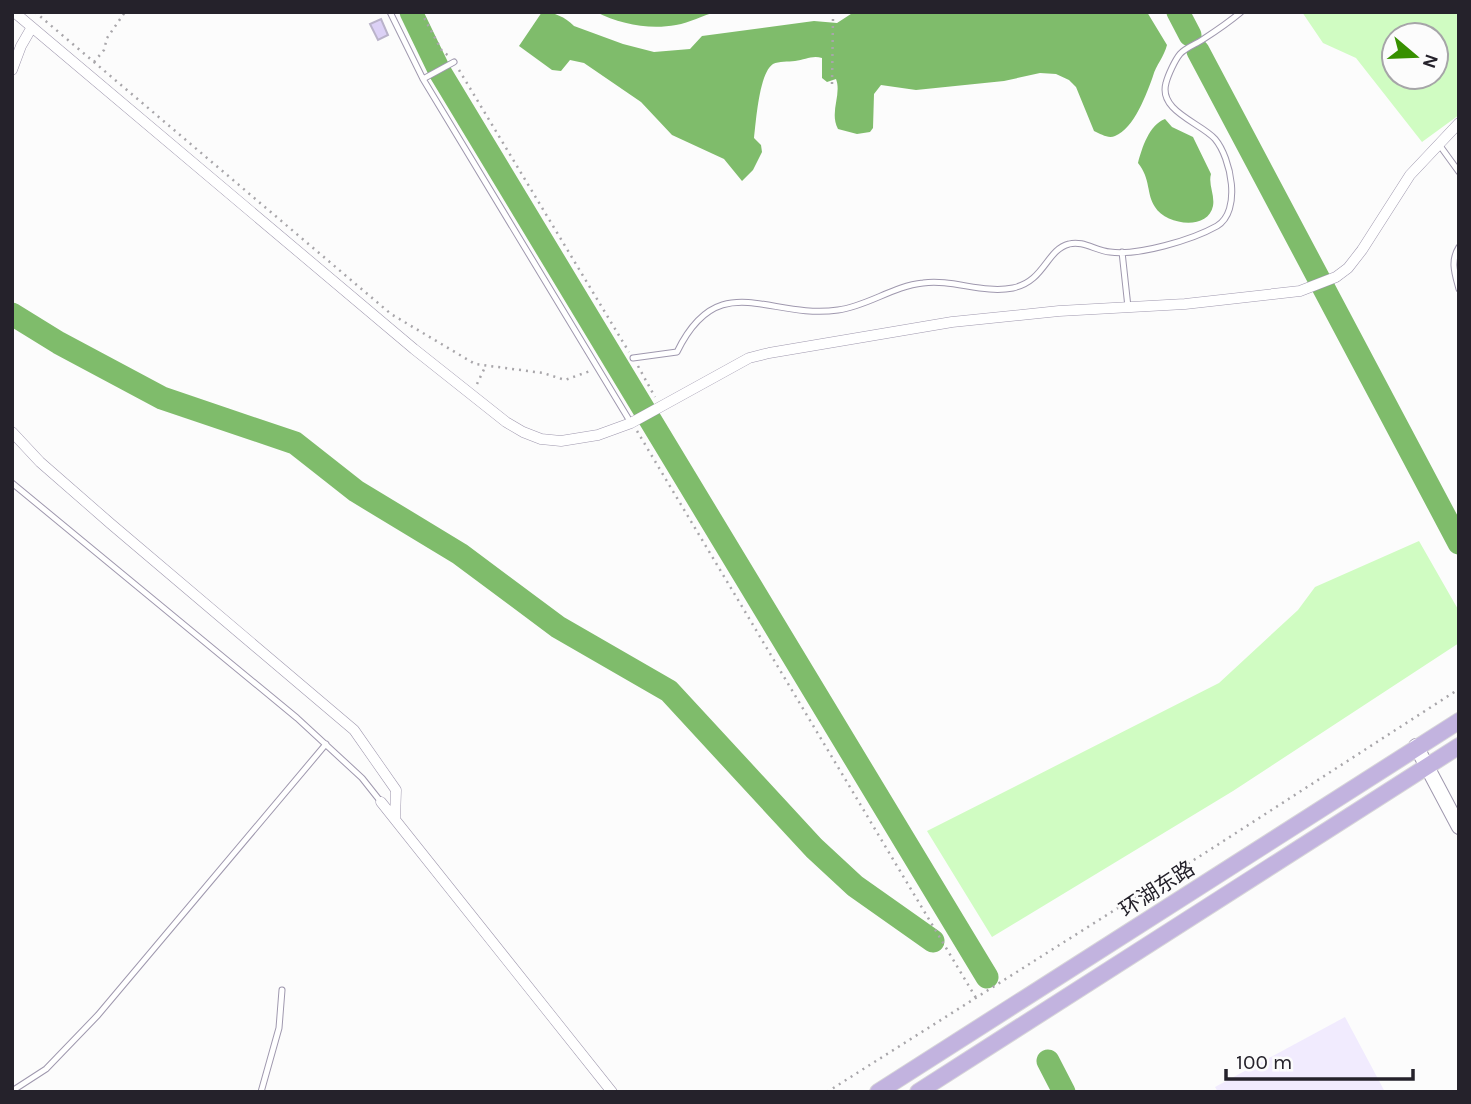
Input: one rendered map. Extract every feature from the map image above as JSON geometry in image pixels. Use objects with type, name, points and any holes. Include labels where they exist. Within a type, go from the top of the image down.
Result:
[{"type":"main road","points":[[1454,724],[1459,745]]},
{"type":"main road","name":"环湖东路","points":[[878,1092],[1454,724]]},
{"type":"main road","name":"环湖东路","points":[[918,1092],[1459,745]]},
{"type":"main road","points":[[1416,746],[1459,827]]},
{"type":"street","points":[[14,12],[470,394],[523,432],[541,439],[561,441],[598,435],[635,420],[748,358],[769,353],[951,322],[1059,311],[1185,304],[1300,291],[1336,277],[1348,268],[1410,174],[1459,123]]},
{"type":"street","points":[[12,69],[32,27]]},
{"type":"street","points":[[12,432],[40,462],[111,524],[354,730],[396,790],[395,819]]},
{"type":"street","points":[[381,802],[612,1092]]},
{"type":"lane","points":[[390,12],[425,78],[598,368],[635,420]]},
{"type":"lane","points":[[633,358],[677,352],[686,332],[699,318],[713,307],[728,303],[763,304],[819,312],[849,308],[906,285],[940,282],[1010,289],[1027,284],[1041,273],[1057,250],[1069,244],[1079,243],[1109,253],[1122,252],[1161,245],[1220,225],[1232,202],[1228,168],[1221,147],[1208,132],[1172,105],[1166,94],[1166,84],[1180,54],[1223,27],[1241,12]]},
{"type":"lane","points":[[425,78],[454,62]]},
{"type":"lane","points":[[1438,143],[1459,172]]},
{"type":"lane","points":[[1459,247],[1453,266],[1459,289]]},
{"type":"lane","points":[[1122,252],[1128,307]]},
{"type":"lane","points":[[12,483],[326,744],[381,802]]},
{"type":"lane","points":[[12,1091],[46,1069],[98,1015],[326,744]]},
{"type":"lane","points":[[261,1092],[279,1028],[282,990]]},
{"type":"path","points":[[35,12],[391,314],[475,364],[543,373],[565,380],[598,368]]},
{"type":"path","points":[[94,62],[104,50],[107,38],[125,12]]},
{"type":"path","points":[[421,12],[442,51],[454,62],[633,358],[659,407]]},
{"type":"path","points":[[832,84],[833,18]]},
{"type":"path","points":[[470,394],[486,365]]},
{"type":"path","points":[[635,420],[976,998]]},
{"type":"path","points":[[827,1092],[1459,689]]},
{"type":"shaded area","points":[[542,12],[559,16],[574,26],[623,44],[654,52],[690,49],[702,36],[814,21],[837,23],[854,12],[1147,12],[1167,45],[1134,118],[1122,132],[1110,137],[1094,131],[1076,87],[1069,80],[1056,74],[1040,73],[1004,81],[916,90],[881,85],[874,94],[873,128],[870,132],[857,134],[838,129],[835,116],[838,91],[836,79],[827,82],[822,78],[822,58],[775,63],[764,77],[757,110],[754,138],[761,145],[762,152],[753,170],[742,181],[724,159],[672,135],[641,102],[584,63],[570,60],[561,71],[552,70],[519,46]]},
{"type":"shaded area","points":[[596,12],[717,12],[681,24],[655,27],[625,23]]},
{"type":"shaded area","points":[[1302,12],[1459,12],[1459,115],[1422,142],[1382,91],[1450,91],[1450,21],[1380,21],[1380,89],[1356,58],[1323,43]]},
{"type":"shaded area","points":[[1165,119],[1172,127],[1193,137],[1211,174],[1213,206],[1210,214],[1195,222],[1177,221],[1160,213],[1152,202],[1145,175],[1138,163],[1150,132]]},
{"type":"shaded area","points":[[1419,541],[1459,611],[1459,643],[1233,791],[992,937],[927,831],[1219,683],[1298,610],[1315,587]]},
{"type":"shaded area","points":[[1345,1017],[1385,1092],[1218,1092],[1215,1087]]},
{"type":"building","points":[[381,19],[388,35],[378,40],[370,24]]},
{"type":"waterway","points":[[411,12],[440,72],[987,977]]},
{"type":"waterway","points":[[1178,12],[1190,35]]},
{"type":"waterway","points":[[1198,51],[1459,543]]},
{"type":"waterway","points":[[12,314],[59,343],[162,398],[295,443],[356,491],[460,554],[558,627],[669,691],[814,848],[855,886],[933,941]]},
{"type":"waterway","points":[[1048,1061],[1064,1092]]}]
